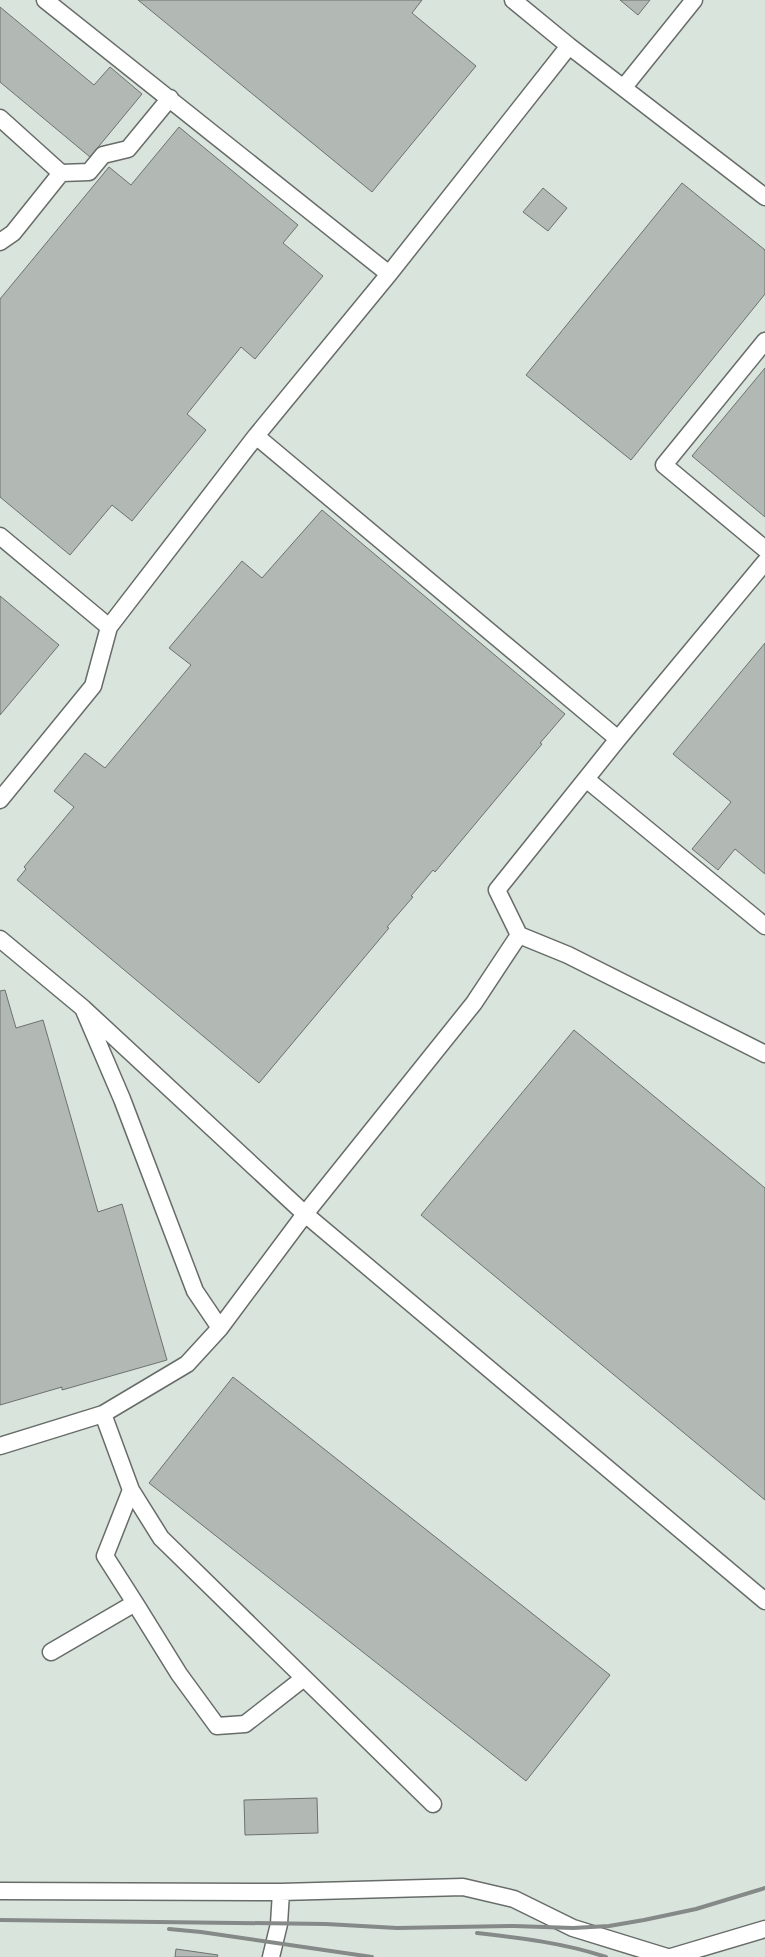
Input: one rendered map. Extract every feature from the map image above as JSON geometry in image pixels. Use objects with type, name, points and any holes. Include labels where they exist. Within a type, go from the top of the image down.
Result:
[{"type":"lane","points":[[45,0],[389,274]]},
{"type":"lane","points":[[513,0],[569,46],[765,197]]},
{"type":"lane","points":[[624,87],[694,0]]},
{"type":"lane","points":[[0,800],[93,686],[110,627],[256,436],[389,274],[569,46]]},
{"type":"lane","points":[[0,118],[61,174],[89,172],[103,155],[128,149],[170,98]]},
{"type":"lane","points":[[0,242],[13,233],[61,174]]},
{"type":"lane","points":[[765,342],[664,464],[765,549]]},
{"type":"lane","points":[[256,436],[618,739]]},
{"type":"lane","points":[[0,536],[110,627]]},
{"type":"lane","points":[[765,562],[618,739],[498,890],[518,935],[568,955],[765,1054]]},
{"type":"lane","points":[[586,779],[765,926]]},
{"type":"lane","points":[[0,1446],[103,1414],[187,1364],[220,1328],[305,1214],[474,1003],[518,935]]},
{"type":"lane","points":[[0,939],[83,1008],[305,1214],[765,1601]]},
{"type":"lane","points":[[83,1008],[122,1099],[195,1291],[220,1328]]},
{"type":"lane","points":[[103,1414],[130,1490],[161,1538],[433,1804]]},
{"type":"lane","points":[[130,1490],[105,1556],[179,1674],[217,1726],[245,1724],[304,1678]]},
{"type":"lane","points":[[51,1652],[135,1603]]},
{"type":"lane","points":[[0,1891],[282,1892],[462,1887],[514,1899],[573,1928],[667,1957]]},
{"type":"lane","points":[[271,1957],[279,1924],[282,1892]]},
{"type":"lane","points":[[671,1957],[765,1929]]},
{"type":"shaded area","points":[[0,0],[765,0],[765,1957],[0,1957]]},
{"type":"building","points":[[138,0],[422,0],[412,13],[476,66],[372,192]]},
{"type":"building","points":[[620,0],[650,0],[638,15]]},
{"type":"building","points":[[0,7],[94,85],[110,67],[142,94],[90,157],[0,82]]},
{"type":"building","points":[[179,127],[298,225],[283,243],[323,276],[255,359],[241,347],[187,414],[206,430],[132,521],[112,505],[70,555],[0,497],[0,299],[109,167],[131,185]]},
{"type":"building","points":[[682,183],[765,250],[765,294],[631,460],[526,375]]},
{"type":"building","points":[[543,188],[567,208],[548,231],[523,212]]},
{"type":"building","points":[[765,368],[765,517],[692,456]]},
{"type":"building","points":[[322,510],[565,714],[435,872],[433,870],[411,896],[413,897],[387,927],[389,928],[259,1083],[17,880],[26,869],[24,867],[74,807],[54,791],[85,753],[105,768],[191,665],[169,648],[242,561],[262,578]]},
{"type":"building","points":[[0,596],[59,645],[0,715]]},
{"type":"building","points":[[765,643],[765,874],[735,849],[718,870],[692,849],[731,802],[673,754]]},
{"type":"building","points":[[5,990],[16,1028],[43,1020],[98,1212],[122,1204],[167,1360],[62,1390],[62,1387],[0,1405],[0,991]]},
{"type":"building","points":[[574,1030],[765,1188],[765,1500],[421,1215]]},
{"type":"building","points":[[233,1377],[610,1675],[526,1781],[149,1483]]},
{"type":"building","points":[[317,1798],[318,1833],[245,1835],[244,1800]]},
{"type":"building","points":[[176,1949],[218,1955],[217,1957],[175,1957]]},
{"type":"railway","points":[[0,1920],[326,1924],[397,1928],[514,1926],[573,1928],[609,1926],[644,1920],[696,1909],[765,1888]]},
{"type":"railway","points":[[169,1929],[372,1957]]},
{"type":"railway","points":[[477,1933],[526,1939],[606,1957]]}]
